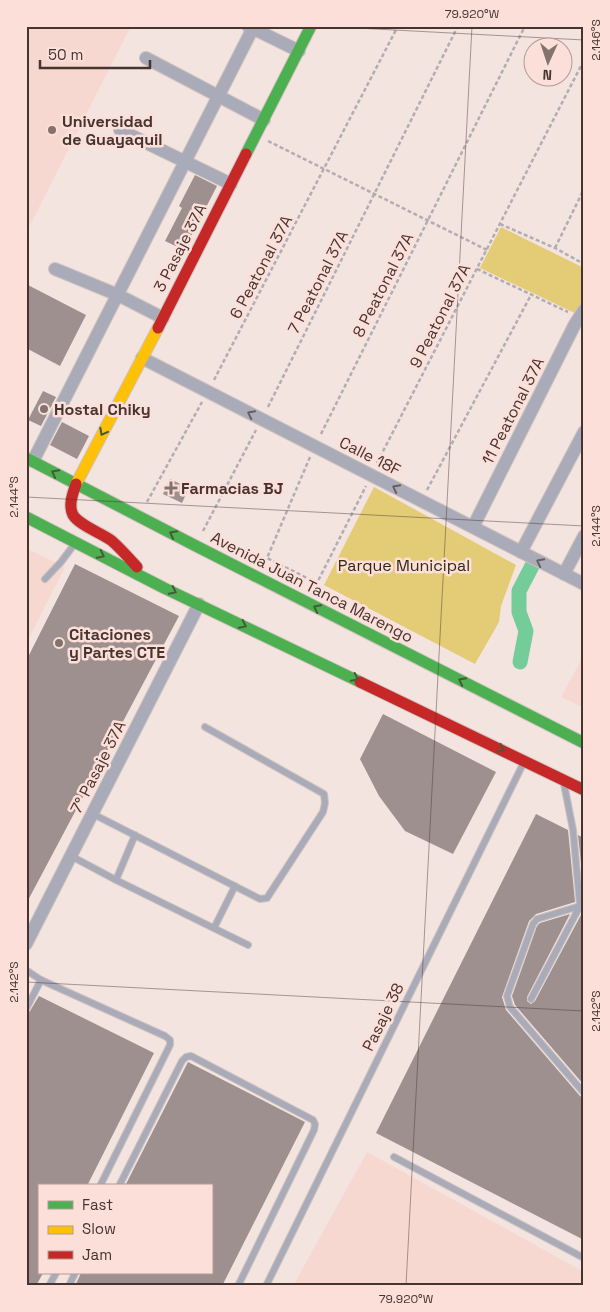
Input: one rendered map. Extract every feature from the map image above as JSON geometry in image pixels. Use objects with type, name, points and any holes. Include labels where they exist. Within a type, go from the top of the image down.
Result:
[{"type":"main road","name":"3 Pasaje 37A","points":[[147,578],[110,539],[83,524],[72,514],[71,496],[311,26]]},
{"type":"main road","name":"Avenida Juan Tanca Marengo","points":[[30,460],[584,743]]},
{"type":"main road","points":[[26,517],[199,604],[584,790]]},
{"type":"street","points":[[30,460],[118,295],[219,97],[252,27],[299,51]]},
{"type":"street","points":[[146,58],[264,120]]},
{"type":"street","points":[[120,130],[231,184]]},
{"type":"street","points":[[56,269],[118,295],[163,318]]},
{"type":"street","name":"11 Peatonal 37A","points":[[473,527],[581,314]]},
{"type":"street","name":"Calle 18F","points":[[142,358],[584,584]]},
{"type":"street","points":[[521,552],[584,432]]},
{"type":"street","points":[[564,574],[584,536]]},
{"type":"street","name":"7° Pasaje 37A","points":[[26,944],[199,604]]},
{"type":"lane","points":[[45,579],[75,543]]},
{"type":"lane","points":[[93,814],[260,899],[267,898],[323,812],[324,794],[205,727]]},
{"type":"lane","name":"Pasaje 38","points":[[266,1286],[525,760]]},
{"type":"lane","points":[[531,999],[582,907],[573,830],[563,780]]},
{"type":"lane","points":[[116,880],[136,835]]},
{"type":"lane","points":[[71,856],[248,945]]},
{"type":"lane","points":[[214,928],[235,886]]},
{"type":"lane","points":[[582,907],[537,919],[533,924],[507,996],[510,1006],[584,1093]]},
{"type":"lane","points":[[26,970],[41,980],[166,1036],[170,1040],[170,1045],[101,1184]]},
{"type":"lane","points":[[26,1009],[41,980]]},
{"type":"lane","points":[[120,1184],[182,1061],[186,1057],[191,1056],[314,1120],[314,1130],[238,1286]]},
{"type":"lane","points":[[394,1157],[584,1258]]},
{"type":"lane","points":[[49,1286],[55,1274]]},
{"type":"lane","points":[[69,1286],[75,1274]]},
{"type":"path","name":"6 Peatonal 37A","points":[[140,516],[208,392],[398,26]]},
{"type":"path","name":"7 Peatonal 37A","points":[[196,546],[262,419],[458,26]]},
{"type":"path","name":"8 Peatonal 37A","points":[[317,583],[267,558],[315,446],[525,26]]},
{"type":"path","name":"9 Peatonal 37A","points":[[317,583],[584,60]]},
{"type":"path","points":[[256,135],[487,250]]},
{"type":"path","points":[[555,248],[584,189]]},
{"type":"path","points":[[500,224],[555,248],[584,264]]},
{"type":"path","points":[[477,269],[531,294],[581,314]]},
{"type":"path","points":[[421,501],[531,294]]},
{"type":"shaded area","name":"Universidad de Guayaquil","points":[[26,26],[131,26],[26,233]]},
{"type":"shaded area","points":[[26,548],[65,567],[26,644]]},
{"type":"shaded area","points":[[584,655],[584,708],[561,697]]},
{"type":"shaded area","points":[[367,1152],[584,1272],[584,1286],[293,1286]]},
{"type":"green space","points":[[501,227],[584,268],[584,306],[579,315],[480,268]]},
{"type":"green space","name":"Parque Municipal","points":[[374,487],[516,565],[501,606],[499,622],[475,664],[324,585]]},
{"type":"building","points":[[195,175],[217,186],[184,250],[165,241],[182,208],[179,206]]},
{"type":"building","points":[[26,284],[86,315],[60,366],[26,348]]},
{"type":"building","name":"Hostal Chiky","points":[[43,391],[56,397],[41,426],[28,420]]},
{"type":"building","points":[[62,422],[89,436],[77,459],[50,445]]},
{"type":"building","points":[[170,479],[189,488],[182,503],[163,494]]},
{"type":"building","points":[[75,564],[179,616],[26,904],[26,661]]},
{"type":"building","points":[[383,714],[496,772],[453,854],[405,831],[379,796],[360,759]]},
{"type":"building","points":[[536,814],[568,830],[575,902],[536,914],[529,921],[502,997],[506,1010],[580,1096],[584,1098],[584,1240],[376,1133]]},
{"type":"building","points":[[578,835],[584,838],[584,892]]},
{"type":"building","points":[[582,913],[584,913],[584,1085],[515,1005],[512,996],[537,926],[540,923],[570,914],[527,997],[527,1001],[531,1004],[535,1001]]},
{"type":"building","points":[[39,996],[154,1053],[88,1184],[38,1184],[38,1274],[42,1274],[36,1286],[26,1286],[26,1014]]},
{"type":"building","points":[[188,1062],[305,1122],[222,1286],[75,1286],[81,1274],[212,1274],[212,1184],[126,1184]]},
{"type":"waterway","points":[[520,662],[526,631],[519,612],[519,591],[532,566]]},
{"type":"traffic: fast","points":[[246,154],[311,26]]},
{"type":"traffic: fast","points":[[26,458],[584,743]]},
{"type":"traffic: fast","points":[[26,517],[164,588],[360,682]]},
{"type":"traffic: slow","points":[[76,484],[158,328]]},
{"type":"traffic: jam","points":[[158,328],[246,154]]},
{"type":"traffic: jam","points":[[76,484],[71,503],[73,515],[81,523],[112,541],[137,567]]},
{"type":"traffic: jam","points":[[360,682],[584,790]]},
{"type":"place","name":"Universidad de Guayaquil","points":[[52,130]]},
{"type":"place","name":"Hostal Chiky","points":[[44,409]]},
{"type":"place","name":"Farmacias BJ","points":[[171,488]]},
{"type":"place","name":"Citaciones y Partes CTE","points":[[59,643]]}]
